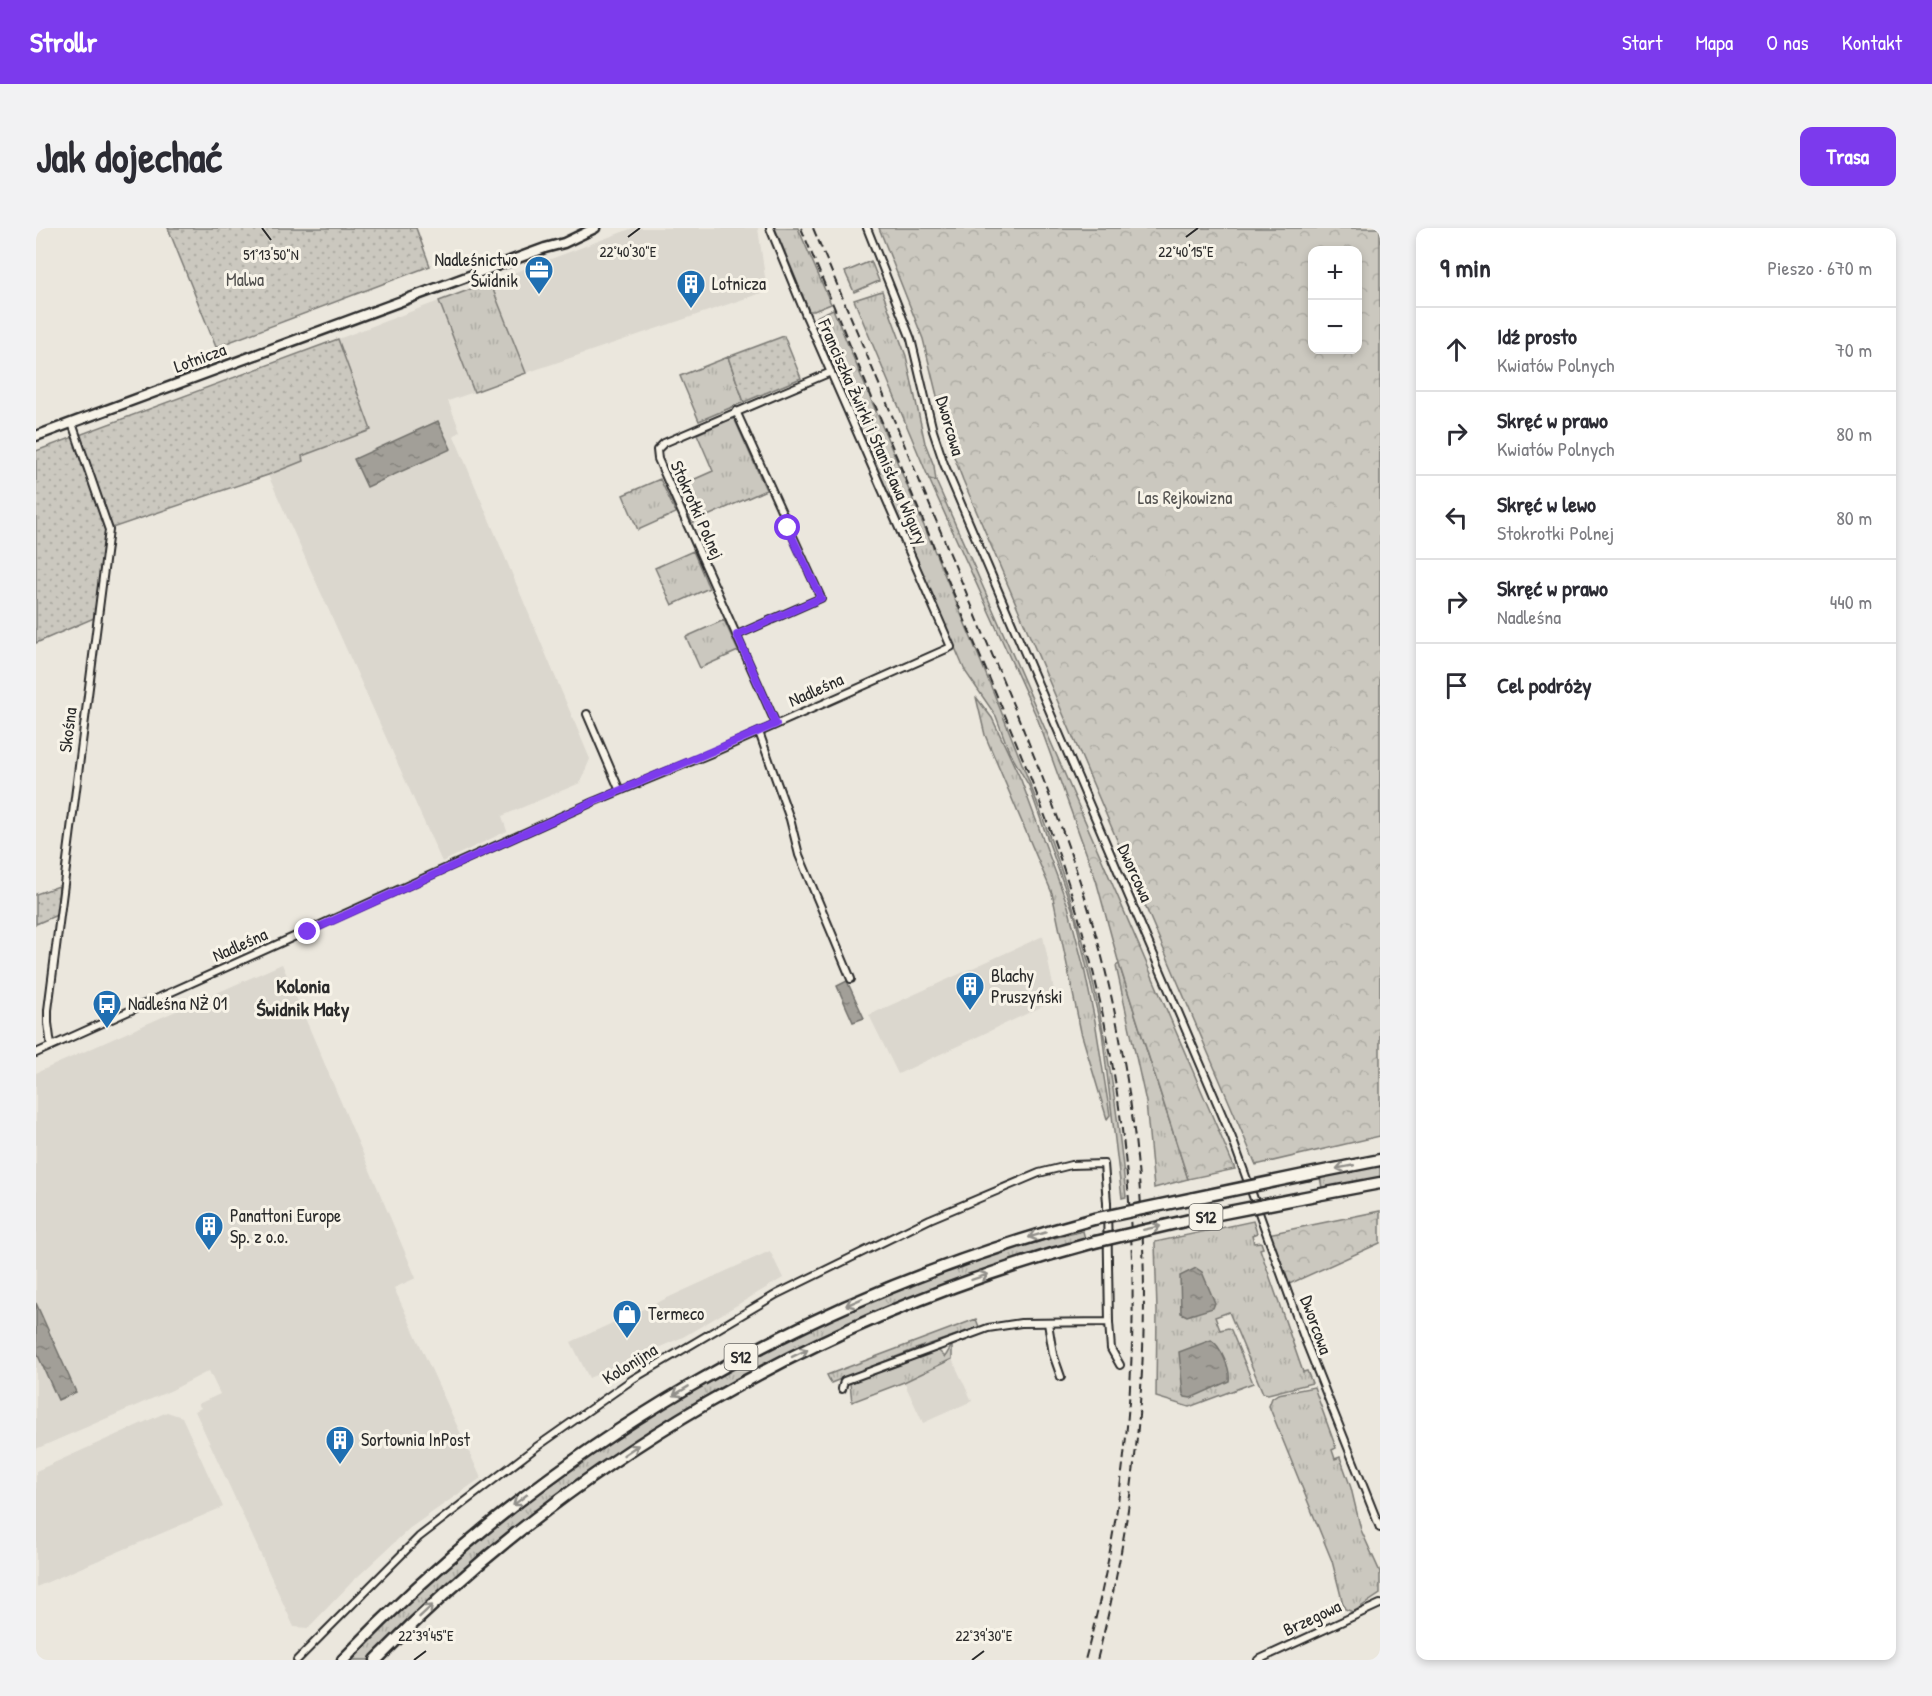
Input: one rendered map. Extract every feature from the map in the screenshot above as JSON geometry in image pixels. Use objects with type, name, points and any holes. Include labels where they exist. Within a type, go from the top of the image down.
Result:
[{"type":"highway","name":"S12","points":[[343,1660],[412,1591],[501,1515],[591,1448],[697,1381],[777,1338],[902,1281],[992,1249],[1094,1219],[1380,1160]]},
{"type":"highway","name":"S12","points":[[376,1660],[447,1592],[537,1516],[626,1453],[713,1399],[787,1359],[896,1309],[1002,1269],[1095,1242],[1198,1218],[1380,1183]]},
{"type":"main road","name":"Lotnicza","points":[[545,248],[584,228]]},
{"type":"main road","name":"Lotnicza","points":[[36,436],[573,239],[595,228]]},
{"type":"street","name":"Franciszka Żwirki i Stanisława Wigury","points":[[770,228],[951,647]]},
{"type":"street","name":"Dworcowa","points":[[867,228],[911,339],[933,431],[944,464],[1232,1138],[1312,1360],[1380,1528]]},
{"type":"street","name":"Stokrotki Polnej","points":[[776,724],[657,454],[664,443],[831,372]]},
{"type":"street","points":[[736,411],[821,598],[737,635]]},
{"type":"street","name":"Skośna","points":[[51,1046],[48,1011],[109,530],[72,423]]},
{"type":"street","name":"Nadleśna","points":[[36,1053],[620,791],[951,647]]},
{"type":"street","points":[[587,714],[620,791]]},
{"type":"street","points":[[759,732],[790,819],[799,855],[851,980]]},
{"type":"street","name":"Kolonijna","points":[[297,1660],[419,1537],[535,1448],[633,1379],[777,1294],[930,1219],[1039,1173],[1071,1165],[1104,1164],[1107,1197],[1109,1323]]},
{"type":"street","points":[[1048,1323],[1053,1354],[1061,1377]]},
{"type":"street","points":[[842,1389],[844,1381],[968,1334],[1005,1325],[1109,1323],[1112,1349],[1120,1365]]},
{"type":"street","name":"Brzegowa","points":[[1258,1660],[1380,1604]]},
{"type":"shaded area","points":[[633,228],[758,228],[767,291],[526,373],[490,282]]},
{"type":"shaded area","points":[[439,301],[474,392],[448,401],[460,431],[454,436],[590,759],[580,783],[502,816],[507,831],[442,862],[268,475],[303,461],[302,456],[371,430],[338,339]]},
{"type":"shaded area","name":"Blachy Pruszyński","points":[[1043,936],[1056,1000],[898,1074],[869,1015]]},
{"type":"shaded area","points":[[282,964],[416,1278],[394,1288],[481,1478],[410,1528],[353,1581],[308,1628],[294,1627],[195,1411],[201,1408],[198,1404],[220,1394],[209,1371],[172,1390],[36,1449],[36,1073]]},
{"type":"shaded area","points":[[770,1251],[783,1278],[683,1337],[589,1378],[571,1342]]},
{"type":"shaded area","points":[[952,1359],[972,1401],[923,1423],[904,1382]]},
{"type":"shaded area","points":[[167,1412],[182,1417],[223,1507],[36,1587],[36,1471]]},
{"type":"green space","name":"Malwa","points":[[168,228],[416,228],[430,266],[216,347]]},
{"type":"green space","points":[[775,228],[798,228],[831,304],[809,311]]},
{"type":"green space","name":"Las Rejkowizna","points":[[879,228],[1380,228],[1380,1136],[1256,1165],[963,480],[953,454],[957,447],[954,440],[947,437],[923,339]]},
{"type":"green space","points":[[871,261],[879,281],[854,292],[845,272]]},
{"type":"green space","points":[[490,282],[526,373],[474,392],[439,301]]},
{"type":"green space","points":[[882,291],[906,356],[925,443],[934,466],[936,481],[929,479],[854,300]]},
{"type":"green space","points":[[833,309],[993,692],[1061,869],[1083,941],[1098,1004],[1115,1100],[1126,1197],[1122,1198],[1102,1032],[1075,917],[1029,786],[1009,751],[996,716],[965,671],[814,321],[816,317]]},
{"type":"green space","points":[[784,336],[801,378],[744,402],[728,357]]},
{"type":"green space","points":[[338,339],[371,430],[302,456],[303,461],[268,475],[106,530],[94,618],[36,643],[36,451]]},
{"type":"green space","points":[[728,357],[744,402],[699,421],[680,376]]},
{"type":"green space","points":[[734,418],[766,490],[692,523],[677,487],[713,471],[697,434]]},
{"type":"green space","points":[[660,479],[676,513],[638,530],[623,495]]},
{"type":"green space","points":[[929,479],[936,481],[1235,1169],[1188,1179],[1119,964],[1096,880],[1038,720]]},
{"type":"green space","points":[[693,551],[709,588],[672,605],[655,568]]},
{"type":"green space","points":[[724,620],[738,651],[700,668],[686,637]]},
{"type":"green space","points":[[976,697],[992,718],[1021,780],[1068,906],[1095,1021],[1110,1115],[1107,1119],[1081,1032],[1052,893],[985,735]]},
{"type":"green space","points":[[59,886],[57,915],[36,924],[36,894]]},
{"type":"green space","points":[[1119,964],[1188,1179],[1154,1188],[1146,1102],[1116,966]]},
{"type":"green space","points":[[1380,1165],[1380,1177],[1322,1188],[1320,1177]]},
{"type":"green space","points":[[1380,1211],[1380,1243],[1287,1285],[1268,1234]]},
{"type":"green space","points":[[1253,1221],[1257,1233],[1252,1235],[1254,1243],[1261,1242],[1263,1248],[1260,1249],[1303,1372],[1307,1371],[1312,1383],[1268,1394],[1263,1393],[1229,1312],[1215,1317],[1220,1330],[1228,1328],[1231,1330],[1253,1383],[1189,1407],[1156,1397],[1155,1242]]},
{"type":"green space","points":[[1083,1231],[1085,1239],[949,1283],[850,1323],[743,1376],[691,1406],[590,1471],[542,1506],[463,1571],[369,1660],[350,1660],[446,1568],[532,1496],[636,1424],[690,1392],[783,1342],[883,1295],[999,1253]]},
{"type":"green space","points":[[976,1319],[979,1327],[913,1350],[831,1383],[827,1375]]},
{"type":"green space","points":[[952,1345],[952,1359],[904,1382],[852,1402],[850,1383],[938,1350],[945,1357]]},
{"type":"green space","points":[[1314,1387],[1336,1448],[1332,1450],[1335,1459],[1340,1457],[1351,1488],[1361,1530],[1380,1572],[1380,1594],[1353,1612],[1345,1609],[1332,1561],[1269,1406],[1272,1398],[1278,1394]]},
{"type":"water","points":[[438,421],[451,449],[367,487],[354,459]]},
{"type":"water","points":[[847,981],[864,1018],[853,1022],[837,986]]},
{"type":"water","points":[[1196,1268],[1202,1272],[1215,1303],[1213,1308],[1187,1316],[1181,1313],[1180,1276]]},
{"type":"water","points":[[36,1303],[76,1392],[58,1400],[36,1351]]},
{"type":"water","points":[[1211,1340],[1218,1347],[1224,1359],[1229,1381],[1191,1398],[1185,1397],[1179,1352]]},
{"type":"railway","points":[[801,228],[1045,816],[1073,898],[1106,1029],[1121,1119],[1130,1209],[1133,1300],[1130,1391],[1121,1481],[1106,1571],[1085,1660]]},
{"type":"railway","points":[[813,228],[1046,786],[1091,917],[1122,1048],[1135,1135],[1142,1223],[1144,1311],[1140,1399],[1131,1487],[1117,1574],[1097,1660]]},
{"type":"place","name":"Nadleśnictwo Świdnik","points":[[539,296]]},
{"type":"place","name":"Lotnicza","points":[[691,310]]},
{"type":"place","name":"Blachy Pruszyński","points":[[970,1012]]},
{"type":"place","name":"Nadleśna NŻ 01","points":[[107,1030]]},
{"type":"place","name":"Panattoni Europe Sp. z o.o.","points":[[209,1252]]},
{"type":"place","name":"Termeco","points":[[627,1340]]},
{"type":"place","name":"Sortownia InPost","points":[[340,1466]]},
{"type":"district","name":"Kolonia Świdnik Mały","points":[[303,998]]},
{"type":"route","points":[[308,932],[593,802],[776,724],[737,635],[821,598],[788,528]]}]
